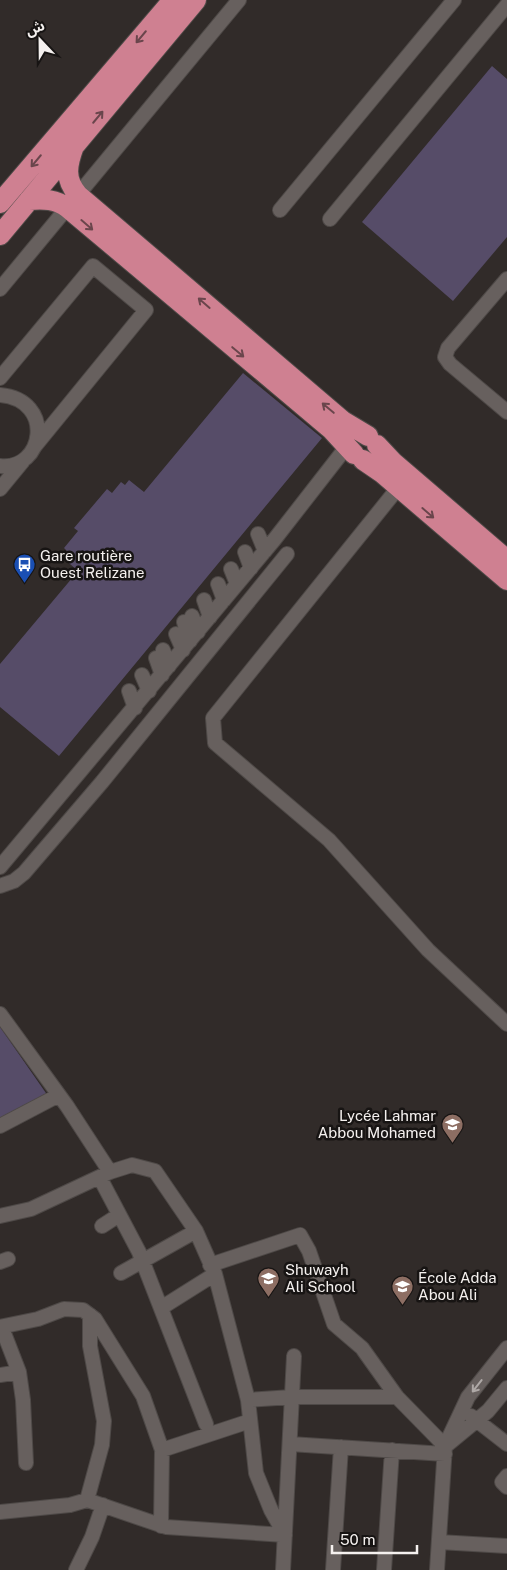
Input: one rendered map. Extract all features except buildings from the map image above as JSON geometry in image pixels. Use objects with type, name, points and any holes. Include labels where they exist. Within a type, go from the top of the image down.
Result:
[{"type":"highway","points":[[0,204],[173,0]]},
{"type":"highway","points":[[0,235],[196,0]]},
{"type":"highway","points":[[74,146],[67,173],[72,189],[73,202],[355,453],[507,580]]},
{"type":"highway","points":[[30,200],[48,199],[73,202],[343,421],[372,440],[393,462],[507,560]]},
{"type":"highway","points":[[355,453],[353,447],[356,440],[372,440]]},
{"type":"street","points":[[0,289],[239,0]]},
{"type":"street","points":[[280,210],[454,0]]},
{"type":"street","points":[[330,219],[505,12]]},
{"type":"street","points":[[0,378],[92,266],[146,310],[0,489]]},
{"type":"street","points":[[507,279],[448,348],[445,357],[450,364],[507,412]]},
{"type":"street","points":[[0,395],[12,396],[23,402],[32,410],[38,428],[31,451],[17,464],[0,466]]},
{"type":"street","points":[[0,867],[197,621],[355,453]]},
{"type":"street","points":[[398,488],[213,718],[215,743],[329,840],[428,950],[507,1024]]},
{"type":"street","points":[[0,886],[14,881],[24,873],[102,782],[287,554]]},
{"type":"street","points":[[0,1014],[59,1095],[105,1175],[119,1215],[143,1262],[206,1424]]},
{"type":"street","points":[[0,1126],[59,1095]]},
{"type":"street","points":[[0,1216],[32,1209],[105,1175],[132,1165],[155,1171],[196,1231],[212,1269],[248,1400],[256,1474],[271,1510],[285,1535]]},
{"type":"street","points":[[102,1226],[119,1215]]},
{"type":"street","points":[[121,1273],[196,1231]]},
{"type":"street","points":[[161,1308],[212,1269],[300,1235],[309,1251],[334,1324],[362,1348],[397,1397],[445,1450]]},
{"type":"street","points":[[26,1463],[24,1400],[19,1372],[1,1328],[64,1309],[83,1310],[95,1320],[143,1396],[162,1450],[161,1526]]},
{"type":"street","points":[[87,1500],[102,1445],[104,1421],[90,1346],[90,1315]]},
{"type":"street","points":[[437,1570],[445,1450],[468,1397],[507,1348]]},
{"type":"street","points":[[283,1570],[294,1356]]},
{"type":"street","points":[[0,1375],[19,1372]]},
{"type":"street","points":[[290,1444],[392,1450],[445,1450],[488,1411],[507,1388]]},
{"type":"street","points":[[248,1400],[292,1397],[397,1397]]},
{"type":"street","points":[[462,1409],[507,1444]]},
{"type":"street","points":[[162,1450],[250,1421]]},
{"type":"street","points":[[333,1570],[341,1447]]},
{"type":"street","points":[[384,1570],[392,1450]]},
{"type":"street","points":[[507,1476],[502,1482],[507,1487]]},
{"type":"street","points":[[0,1512],[70,1505],[87,1500],[161,1526],[285,1535]]},
{"type":"street","points":[[76,1570],[92,1537],[104,1505]]},
{"type":"street","points":[[439,1542],[507,1546]]},
{"type":"place","name":"Gare routière Ouest Relizane","points":[[24,583]]},
{"type":"place","name":"Lycée Lahmar Abbou Mohamed","points":[[452,1143]]},
{"type":"place","name":"Shuwayh Ali School","points":[[269,1297]]},
{"type":"place","name":"École Adda Abou Ali","points":[[402,1305]]}]
